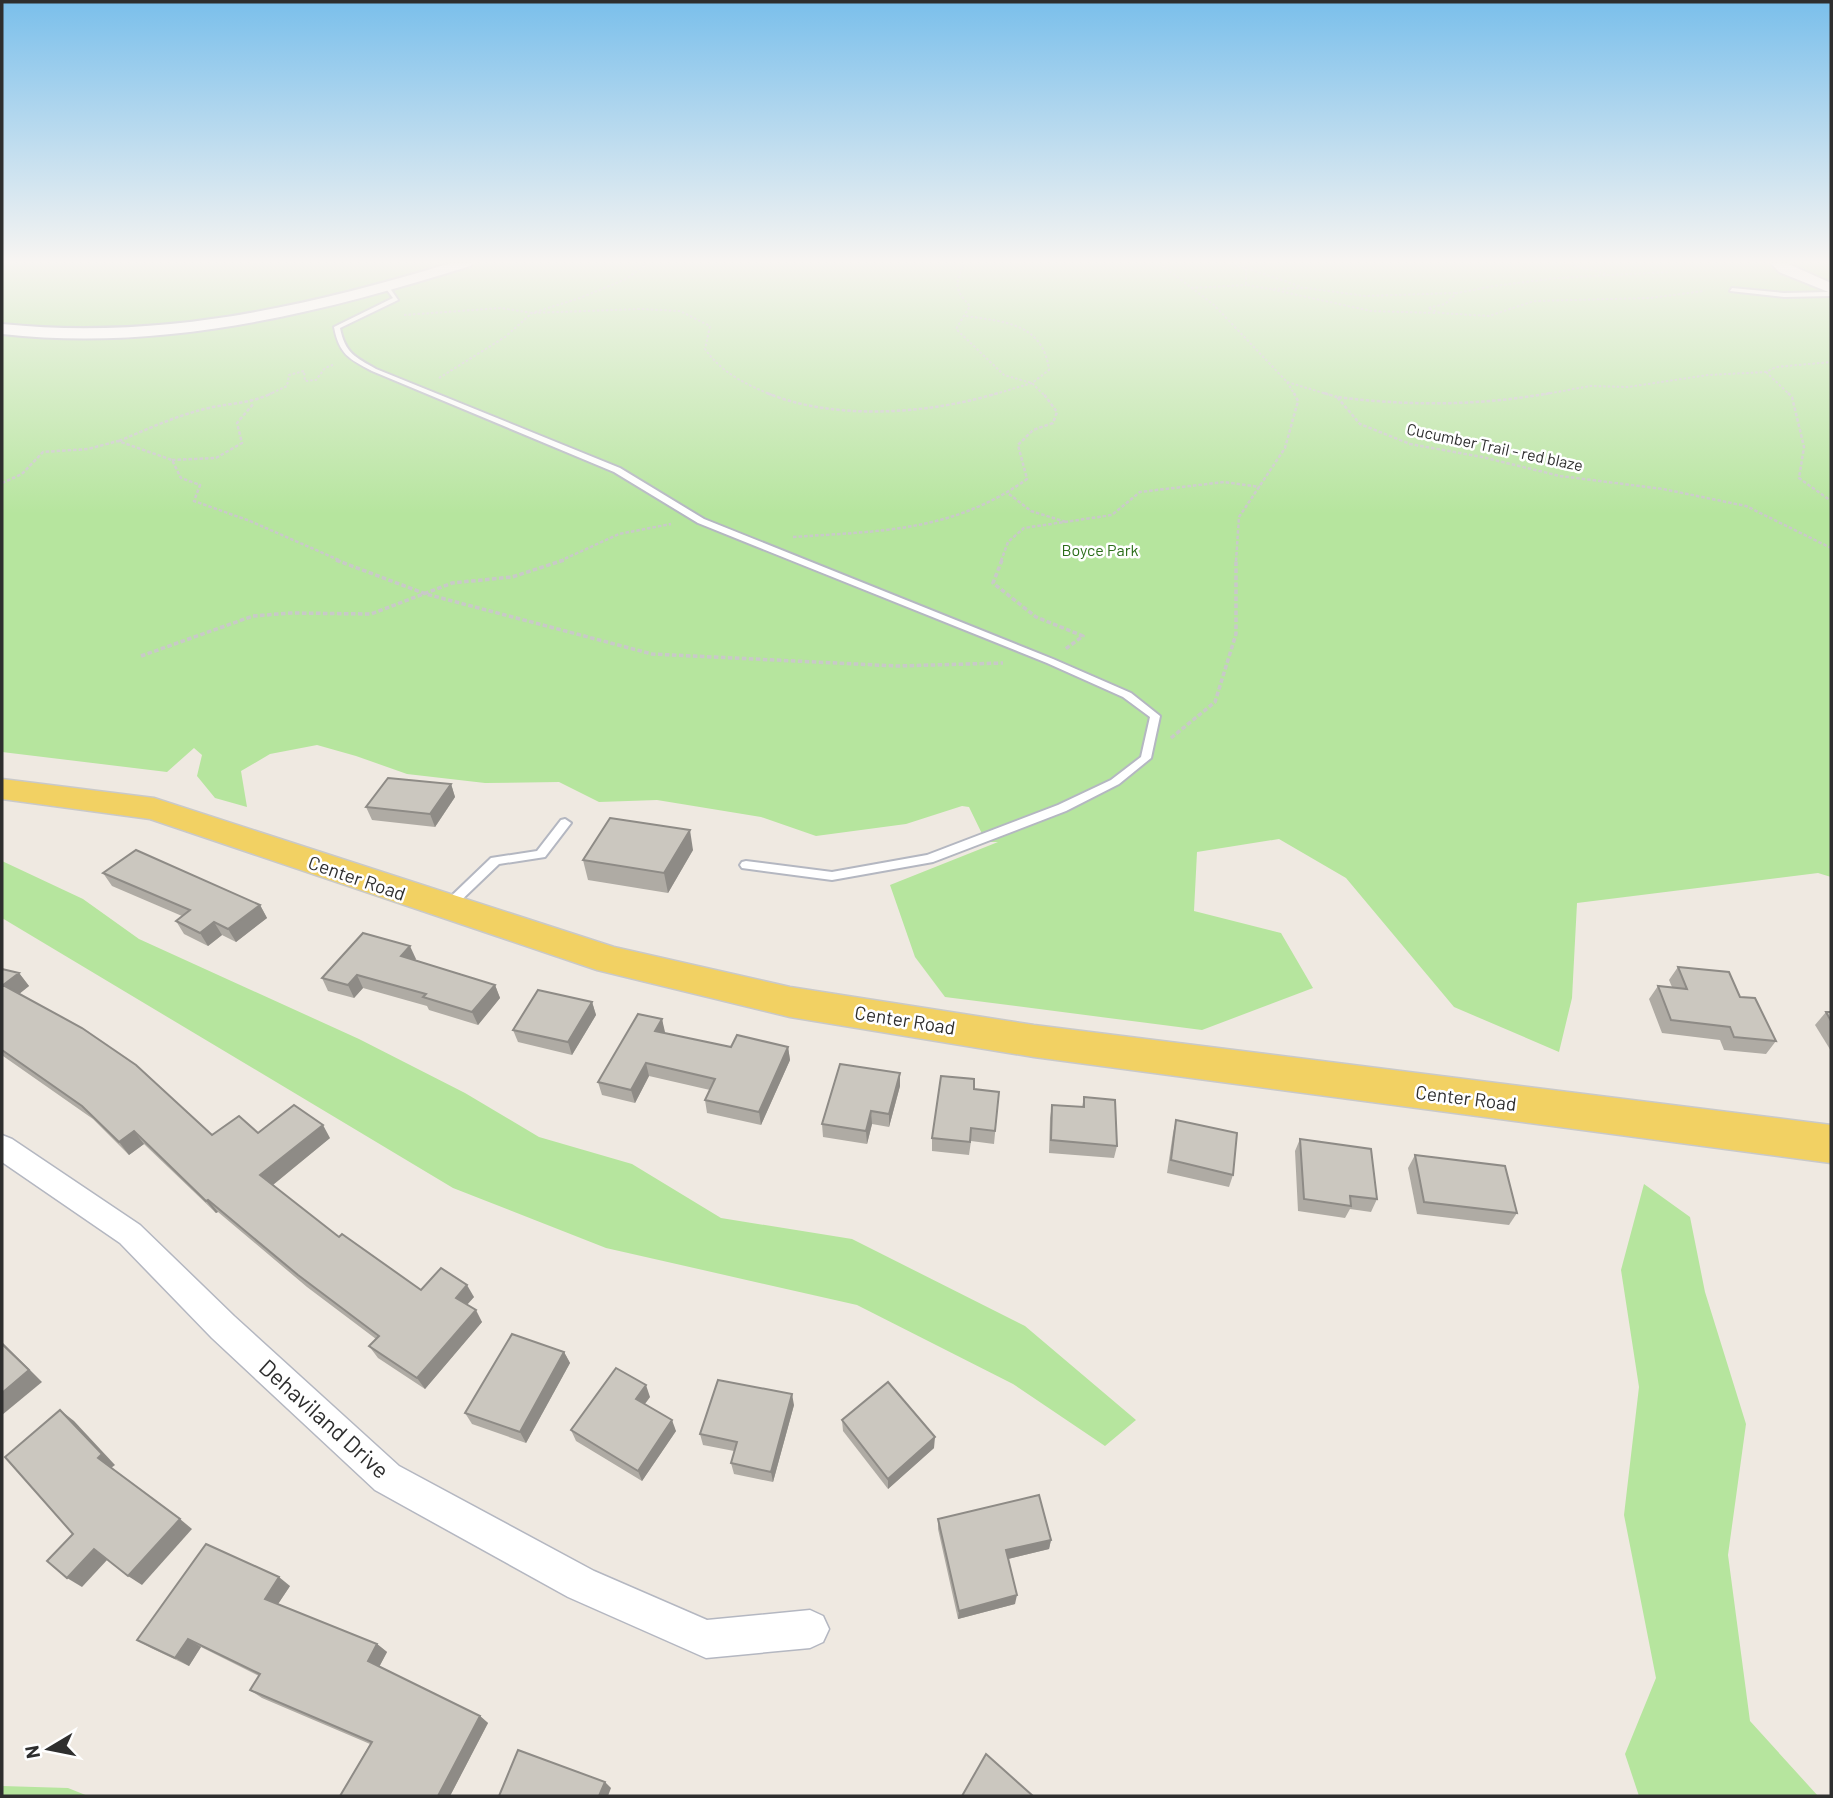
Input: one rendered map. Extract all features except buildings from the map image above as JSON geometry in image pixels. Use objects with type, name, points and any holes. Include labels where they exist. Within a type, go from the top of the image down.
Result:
[{"type":"main road","name":"Center Road","points":[[2,789],[154,809],[611,960],[790,1002],[1074,1046],[1831,1144]]},
{"type":"street","name":"Dehaviland Drive","points":[[2,1147],[130,1234],[223,1327],[387,1478],[581,1584],[706,1639],[810,1629]]},
{"type":"lane","points":[[343,347],[350,357],[421,391],[617,470],[701,521],[1050,661],[1127,695],[1156,716],[1146,758],[1115,782],[1062,808],[929,859],[832,876],[746,865]]},
{"type":"lane","points":[[447,908],[495,861],[541,855],[565,823]]},
{"type":"path","points":[[421,391],[490,347]]},
{"type":"path","points":[[705,347],[717,366],[774,396],[816,405],[867,411],[911,411],[972,401],[1032,383],[1049,370],[1044,347]]},
{"type":"path","points":[[750,541],[912,526],[968,515],[1009,494],[1027,479],[1018,445],[1033,430],[1053,423],[1057,412],[1042,391],[1032,383],[1004,375],[974,347]]},
{"type":"path","points":[[1146,758],[1215,702],[1236,634],[1239,517],[1285,448],[1298,401],[1287,382],[1254,347]]},
{"type":"path","points":[[2,484],[22,474],[43,452],[88,449],[118,442],[165,421],[214,407],[254,402],[287,386],[289,375],[304,371],[305,381],[316,380],[325,368],[350,357]]},
{"type":"path","name":"Cucumber Trail - red blaze","points":[[1337,397],[1394,404],[1479,401],[1535,396],[1590,386],[1628,387],[1708,375],[1766,372],[1776,367],[1831,362]]},
{"type":"path","points":[[1766,372],[1792,397],[1804,447],[1799,478],[1831,501]]},
{"type":"path","points":[[1287,382],[1337,397]]},
{"type":"path","name":"Cucumber Trail - red blaze","points":[[1337,397],[1360,424],[1410,444],[1482,457],[1560,476],[1664,489],[1746,506],[1831,548]]},
{"type":"path","points":[[118,442],[172,460],[216,458],[242,443],[237,423],[254,402]]},
{"type":"path","points":[[172,460],[181,478],[200,485],[194,501],[250,521],[314,551],[426,594],[652,654],[897,666],[1050,661],[1083,636],[1036,617],[993,583],[1008,542],[1024,528],[1071,523],[1112,514],[1140,492],[1224,482],[1260,487]]},
{"type":"path","points":[[1009,494],[1031,511],[1071,523]]},
{"type":"path","points":[[141,656],[253,616],[291,613],[371,614],[452,583],[512,577],[561,561],[619,534],[655,525],[701,521]]},
{"type":"green space","name":"Boyce Park","points":[[2,347],[1831,347],[1831,877],[1818,873],[1577,903],[1572,998],[1559,1052],[1454,1007],[1346,878],[1279,839],[1197,852],[1194,911],[1281,933],[1313,988],[1202,1030],[945,997],[915,957],[890,885],[998,842],[986,842],[969,807],[962,806],[906,824],[816,836],[761,817],[657,800],[599,802],[559,782],[485,783],[407,774],[317,745],[270,754],[241,771],[247,807],[215,798],[197,776],[202,755],[194,748],[167,772],[2,752]]},
{"type":"green space","points":[[2,861],[83,899],[139,939],[359,1039],[465,1093],[539,1137],[632,1164],[721,1218],[852,1239],[1025,1326],[1136,1420],[1105,1446],[1013,1384],[857,1305],[606,1248],[453,1188],[2,918]]},
{"type":"green space","points":[[1644,1184],[1690,1217],[1705,1292],[1746,1424],[1728,1555],[1750,1721],[1818,1796],[1639,1796],[1625,1754],[1656,1678],[1624,1515],[1639,1387],[1621,1270]]},
{"type":"green space","points":[[2,1786],[68,1788],[88,1796],[2,1796]]}]
